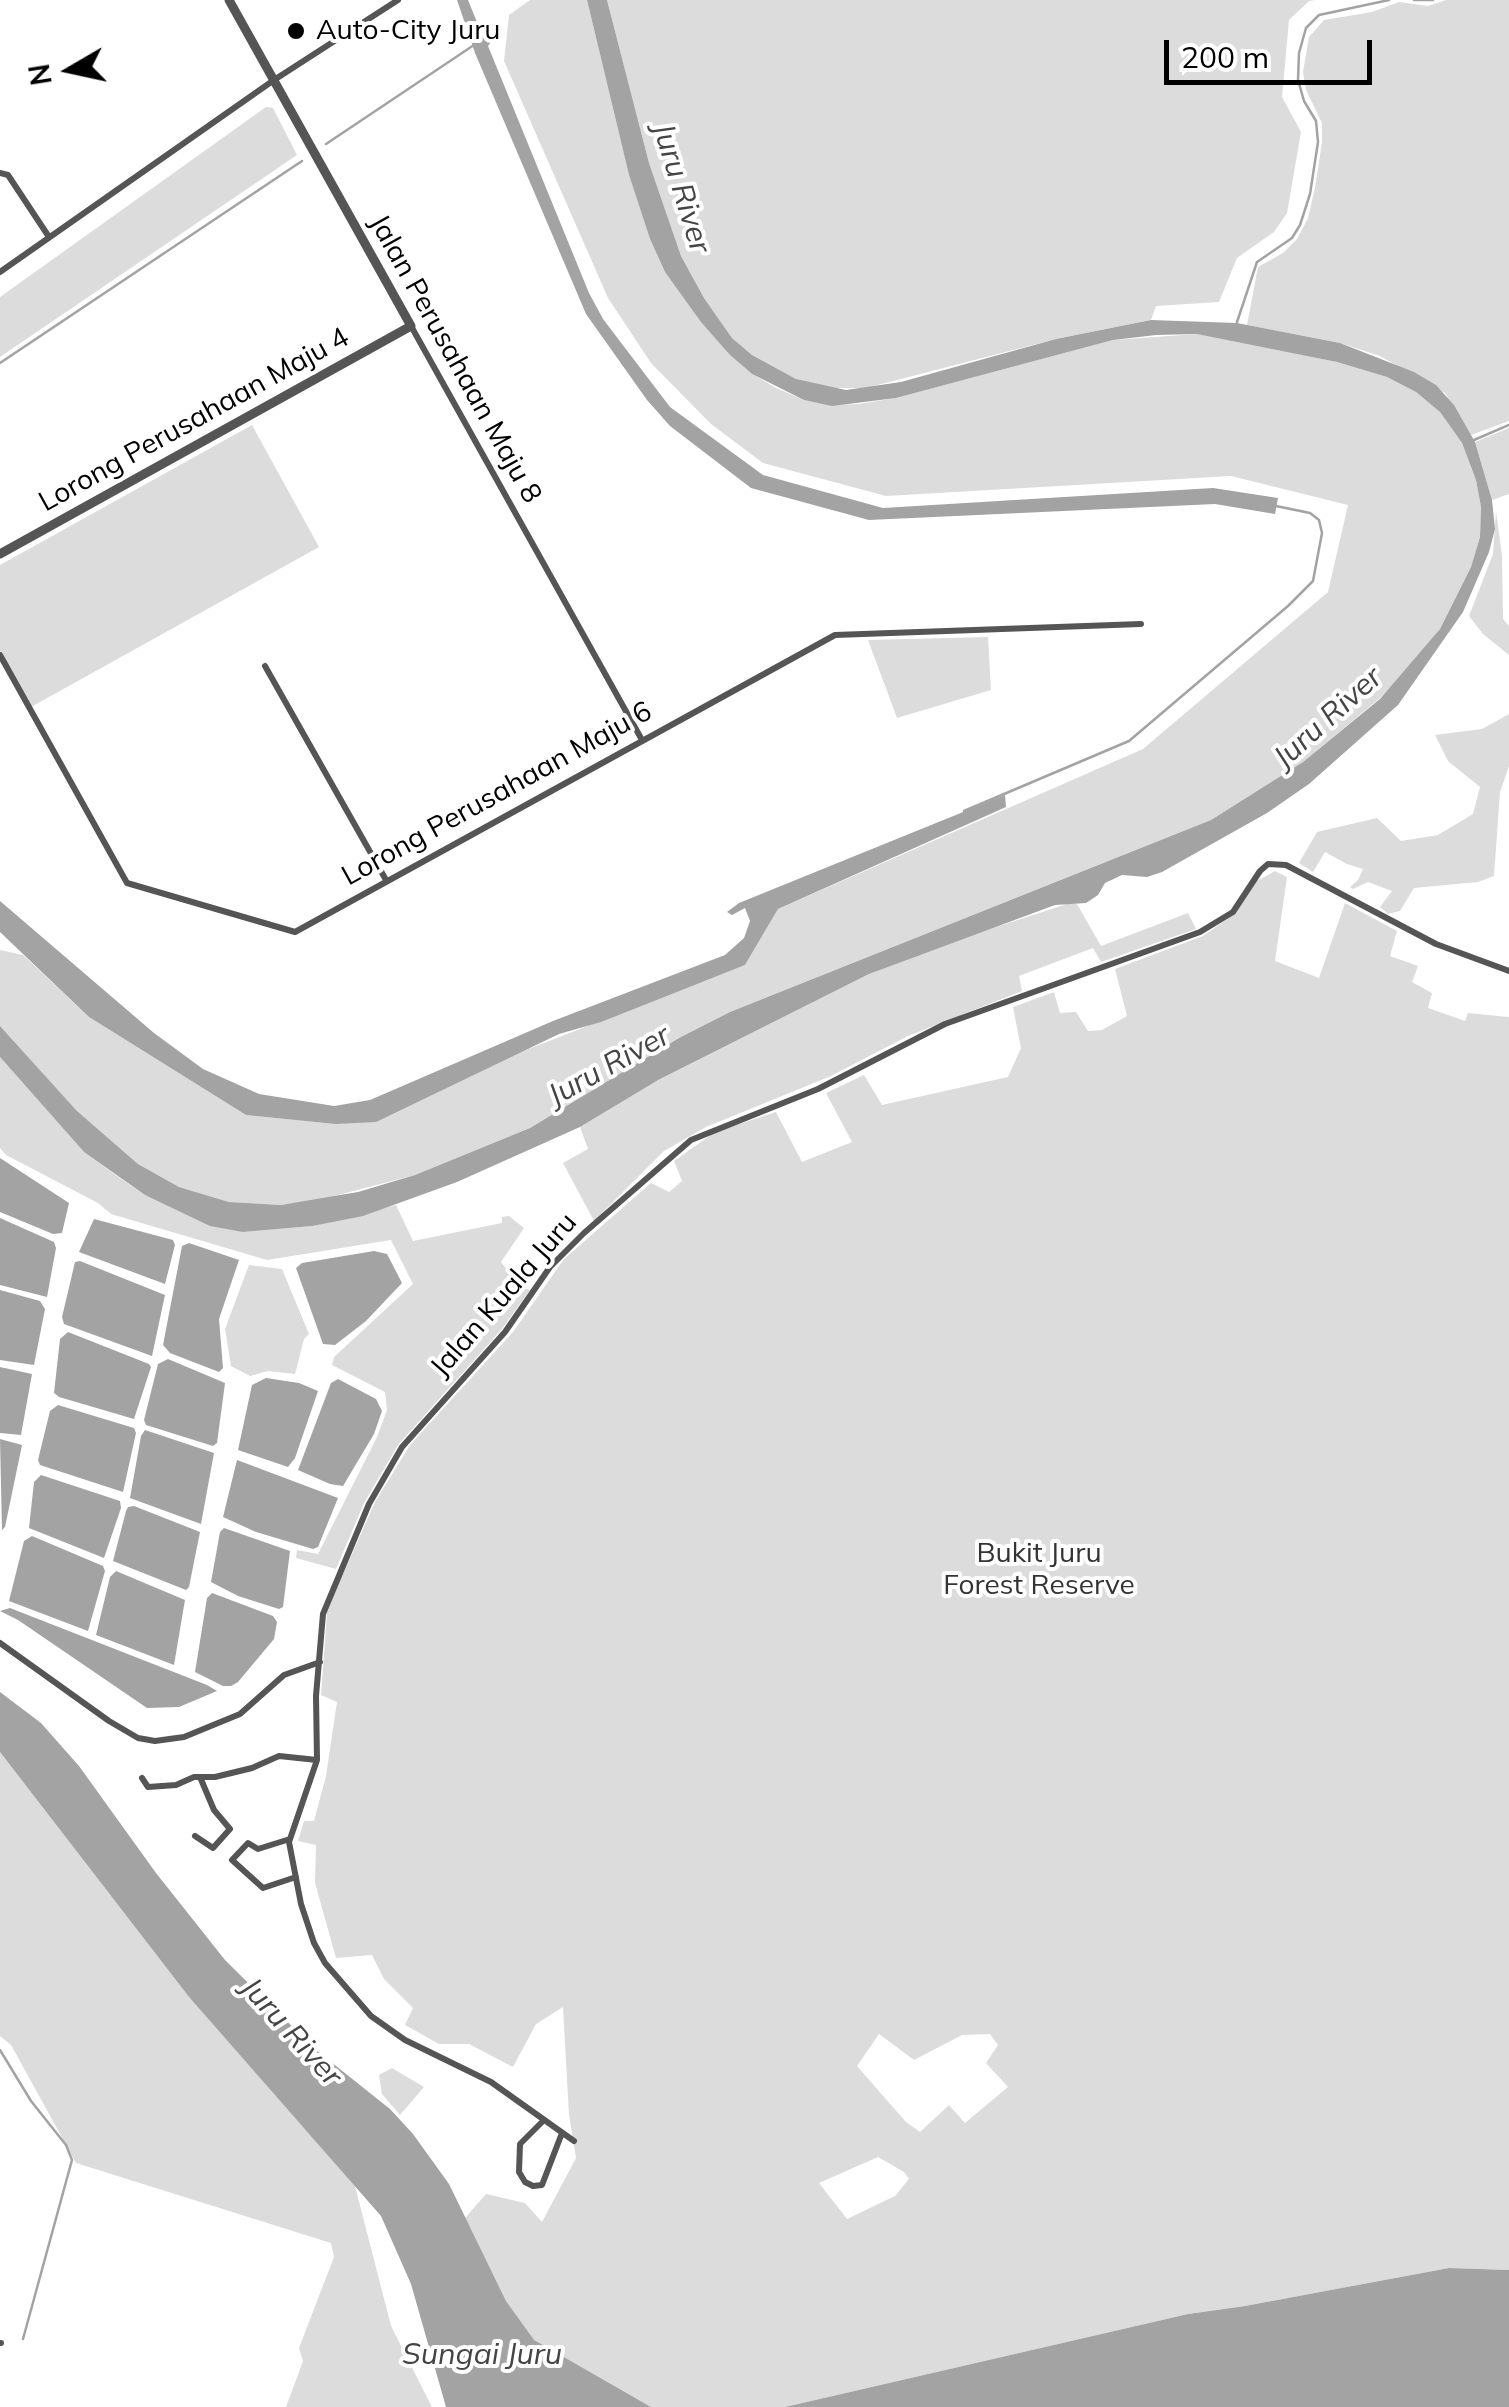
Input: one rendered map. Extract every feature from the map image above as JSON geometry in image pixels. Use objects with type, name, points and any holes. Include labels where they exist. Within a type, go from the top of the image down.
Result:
[{"type":"street","name":"Jalan Perusahaan Maju 8","points":[[229,0],[642,740]]},
{"type":"street","points":[[0,272],[274,80],[398,0]]},
{"type":"street","points":[[0,173],[8,175],[49,237]]},
{"type":"street","name":"Lorong Perusahaan Maju 4","points":[[0,554],[411,326]]},
{"type":"street","name":"Lorong Perusahaan Maju 6","points":[[0,655],[127,883],[295,932],[834,635],[1141,624]]},
{"type":"street","points":[[265,666],[386,880]]},
{"type":"street","name":"Jalan Kuala Juru","points":[[290,1839],[317,1760],[316,1696],[323,1614],[368,1504],[402,1447],[505,1332],[558,1259],[691,1140],[818,1089],[945,1024],[1200,932],[1233,912],[1268,864],[1286,865],[1436,944],[1509,971]]},
{"type":"street","points":[[0,1643],[109,1721],[138,1738],[155,1741],[184,1737],[240,1714],[284,1675],[320,1662]]},
{"type":"street","points":[[142,1778],[148,1787],[176,1785],[252,1768],[280,1756],[317,1760]]},
{"type":"street","points":[[195,1836],[212,1848],[230,1829],[214,1810],[200,1777]]},
{"type":"street","points":[[296,1877],[263,1888],[232,1860],[248,1844],[258,1849],[290,1839],[314,1943],[362,2007],[405,2040],[491,2082],[574,2141]]},
{"type":"street","points":[[544,2120],[520,2144],[524,2182],[542,2185],[562,2132]]},
{"type":"green space","points":[[530,0],[587,0],[629,175],[665,272],[730,355],[776,388],[804,400],[859,404],[896,398],[1113,340],[1197,334],[1229,339],[1337,362],[1387,377],[1416,392],[1440,412],[1462,443],[1476,480],[1481,507],[1480,537],[1471,567],[1440,629],[1404,674],[1303,762],[1211,820],[730,1012],[679,1038],[530,1128],[415,1175],[323,1199],[281,1205],[229,1202],[179,1187],[138,1164],[77,1111],[0,1026],[0,950],[23,955],[89,1017],[246,1115],[335,1124],[745,965],[778,909],[1143,749],[1328,592],[1348,505],[1231,476],[886,496],[763,463],[711,424],[651,363],[608,298],[504,61],[509,15]]},
{"type":"green space","points":[[607,0],[1316,0],[1309,1],[1289,20],[1282,97],[1301,132],[1287,213],[1274,232],[1237,258],[1219,302],[1156,306],[1151,320],[1056,339],[866,388],[823,388],[796,379],[752,355],[732,338],[704,298],[681,256],[649,163]]},
{"type":"green space","points":[[1446,0],[1509,0],[1509,421],[1471,435],[1445,393],[1380,356],[1340,343],[1247,325],[1258,267],[1283,253],[1297,239],[1308,218],[1315,188],[1322,123],[1306,90],[1303,72],[1309,37],[1324,20],[1372,12],[1399,2],[1428,6]]},
{"type":"green space","points":[[266,107],[273,108],[297,155],[0,357],[0,297]]},
{"type":"green space","points":[[252,425],[319,547],[31,707],[0,650],[0,565]]},
{"type":"green space","points":[[1509,428],[1509,494],[1492,500],[1475,442]]},
{"type":"green space","points":[[1496,511],[1509,655],[1483,634],[1469,616],[1493,554]]},
{"type":"green space","points":[[988,637],[991,690],[897,718],[868,640]]},
{"type":"green space","points":[[1509,714],[1509,766],[1500,792],[1494,876],[1478,882],[1414,888],[1400,911],[1388,914],[1380,907],[1392,891],[1368,882],[1350,887],[1363,869],[1325,852],[1313,872],[1299,863],[1317,832],[1377,818],[1401,841],[1438,835],[1473,814],[1480,787],[1448,761],[1435,735],[1482,729]]},
{"type":"green space","name":"Bukit Juru Forest Reserve","points":[[1275,871],[1287,877],[1275,961],[1319,978],[1345,903],[1397,931],[1390,956],[1418,966],[1412,982],[1432,993],[1428,1008],[1465,1021],[1468,1013],[1509,1017],[1509,2270],[1449,2268],[1188,2314],[785,2407],[651,2407],[534,2341],[506,2301],[465,2218],[486,2194],[525,2203],[542,2222],[576,2158],[569,2115],[563,2007],[536,2024],[513,2067],[469,2044],[439,2044],[405,2025],[413,2008],[384,1979],[372,1955],[336,1958],[315,1883],[316,1845],[298,1841],[304,1821],[314,1821],[326,1776],[337,1702],[321,1695],[327,1613],[375,1502],[410,1445],[513,1332],[564,1259],[651,1183],[669,1192],[682,1181],[674,1161],[715,1132],[776,1112],[802,1162],[852,1142],[826,1093],[864,1075],[882,1105],[1008,1077],[1021,1048],[1013,1007],[1054,992],[1060,1013],[1076,1012],[1088,1031],[1102,1030],[1127,1016],[1115,969],[1203,936],[1236,913],[1257,881]],"holes":[[[879,2034],[914,2060],[962,2035],[990,2034],[998,2045],[986,2063],[1008,2087],[965,2123],[949,2105],[920,2132],[906,2122],[857,2066]],[[878,2157],[909,2179],[895,2196],[847,2219],[819,2183]]]},
{"type":"green space","points":[[1077,904],[1101,946],[1188,913],[1196,929],[1101,962],[1093,948],[1019,976],[1022,991],[908,1036],[831,1076],[706,1127],[664,1151],[594,1221],[563,1163],[588,1149],[580,1127],[660,1079],[869,974],[959,939]]},
{"type":"green space","points":[[0,1057],[84,1152],[117,1176],[145,1195],[243,1232],[312,1226],[396,1205],[413,1241],[502,1223],[502,1217],[509,1216],[524,1228],[501,1262],[520,1286],[530,1290],[501,1330],[398,1445],[364,1503],[336,1569],[296,1558],[297,1550],[318,1554],[387,1410],[385,1392],[332,1365],[334,1357],[413,1284],[391,1240],[267,1260],[111,1214],[0,1148]]},
{"type":"green space","points":[[249,1265],[282,1269],[309,1334],[304,1339],[295,1374],[268,1371],[250,1376],[231,1366],[225,1329]]},
{"type":"green space","points":[[0,1752],[189,1997],[355,2186],[391,2326],[432,2407],[286,2407],[303,2361],[299,2348],[334,2257],[331,2243],[76,2163],[11,2045],[0,2036]]},
{"type":"green space","points":[[392,2068],[424,2087],[400,2115],[382,2094],[379,2075]]},
{"type":"water","points":[[457,0],[468,0],[483,37],[494,33],[496,36],[488,46],[603,319],[670,407],[763,475],[883,508],[1213,488],[1278,498],[1275,514],[1215,504],[869,520],[751,488],[670,426],[586,314],[475,53]]},
{"type":"water","points":[[587,0],[607,0],[649,163],[681,256],[732,338],[752,355],[796,379],[846,390],[901,382],[1056,339],[1151,320],[1237,323],[1340,343],[1414,372],[1436,385],[1454,405],[1475,442],[1492,500],[1495,529],[1489,552],[1463,612],[1398,705],[1309,784],[1267,813],[1162,872],[1147,877],[1122,875],[1105,883],[1098,895],[1086,903],[1055,905],[869,974],[660,1079],[580,1127],[457,1182],[363,1216],[312,1226],[243,1232],[210,1226],[145,1195],[84,1152],[0,1057],[0,1026],[77,1111],[138,1164],[179,1187],[229,1202],[281,1205],[358,1192],[415,1175],[530,1128],[679,1038],[730,1012],[1211,820],[1303,762],[1380,699],[1440,629],[1471,567],[1480,537],[1481,507],[1462,443],[1440,412],[1416,392],[1387,377],[1337,362],[1197,334],[1156,335],[1113,340],[896,398],[832,406],[804,400],[752,374],[701,322],[665,272],[650,239],[629,175]]},
{"type":"water","points":[[1005,795],[1006,807],[778,909],[745,965],[601,1022],[559,1034],[376,1122],[335,1124],[246,1115],[89,1017],[0,932],[0,901],[154,1033],[203,1069],[259,1094],[334,1106],[370,1100],[553,1021],[725,955],[744,938],[750,921],[745,908],[732,915],[727,912],[739,903]]},
{"type":"water","points":[[0,1158],[69,1203],[62,1233],[53,1234],[0,1212]]},
{"type":"water","points":[[0,1218],[54,1242],[47,1297],[0,1285]]},
{"type":"water","points":[[94,1219],[173,1240],[165,1284],[79,1252]]},
{"type":"water","points":[[189,1243],[239,1260],[219,1319],[223,1368],[219,1372],[170,1353],[163,1345],[182,1246]]},
{"type":"water","points":[[374,1251],[387,1254],[402,1283],[366,1321],[335,1345],[323,1344],[296,1268],[302,1263]]},
{"type":"water","points":[[75,1262],[165,1295],[152,1356],[64,1324],[62,1317]]},
{"type":"water","points":[[0,1290],[40,1301],[45,1309],[34,1365],[0,1360]]},
{"type":"water","points":[[68,1332],[149,1364],[134,1419],[54,1393],[60,1339]]},
{"type":"water","points":[[168,1359],[225,1383],[217,1443],[213,1446],[146,1425],[158,1364]]},
{"type":"water","points":[[0,1367],[32,1374],[21,1435],[0,1433]]},
{"type":"water","points":[[266,1378],[299,1383],[318,1391],[295,1458],[288,1467],[238,1450],[252,1385]]},
{"type":"water","points":[[338,1379],[376,1399],[382,1411],[374,1434],[343,1486],[298,1470],[331,1383]]},
{"type":"water","points":[[58,1405],[134,1428],[123,1492],[40,1465],[50,1411]]},
{"type":"water","points":[[145,1430],[214,1453],[201,1524],[130,1498]]},
{"type":"water","points":[[0,1439],[22,1445],[2,1530]]},
{"type":"water","points":[[237,1460],[338,1498],[318,1547],[313,1549],[256,1532],[223,1517]]},
{"type":"water","points":[[41,1475],[120,1501],[104,1558],[29,1528],[34,1482]]},
{"type":"water","points":[[134,1506],[200,1532],[186,1590],[113,1561],[126,1511]]},
{"type":"water","points":[[224,1528],[290,1551],[283,1607],[238,1596],[211,1582]]},
{"type":"water","points":[[32,1536],[103,1566],[105,1571],[88,1631],[9,1601],[24,1541]]},
{"type":"water","points":[[116,1571],[185,1600],[174,1665],[96,1635],[110,1577]]},
{"type":"water","points":[[212,1593],[273,1616],[277,1622],[274,1639],[231,1686],[195,1672],[207,1598]]},
{"type":"water","points":[[10,1608],[217,1691],[179,1707],[147,1708],[0,1611]]},
{"type":"water","name":"Sungai Juru","points":[[0,1692],[41,1723],[79,1766],[225,1960],[316,2050],[390,2109],[413,2134],[449,2184],[506,2301],[534,2340],[651,2407],[446,2407],[411,2284],[381,2216],[189,1997],[0,1752]]},
{"type":"water","points":[[1449,2268],[1509,2270],[1509,2407],[785,2407],[1188,2314]]},
{"type":"waterway","points":[[1237,322],[1257,262],[1292,238],[1310,194],[1318,142],[1316,121],[1298,80],[1299,53],[1306,28],[1319,15],[1389,0]]},
{"type":"waterway","points":[[1414,0],[1433,0]]},
{"type":"waterway","points":[[326,144],[474,45]]},
{"type":"waterway","points":[[0,363],[302,161]]},
{"type":"waterway","points":[[1474,440],[1509,425]]},
{"type":"waterway","points":[[964,811],[1129,741],[1288,606],[1313,581],[1322,533],[1319,520],[1310,513],[1276,506]]},
{"type":"waterway","points":[[0,2050],[31,2101],[66,2145],[72,2160],[23,2339]]},
{"type":"place","name":"Auto-City Juru","points":[[296,31]]},
{"type":"water label","name":"Juru River","points":[[681,188]]},
{"type":"water label","name":"Juru River","points":[[1328,718]]},
{"type":"water label","name":"Juru River","points":[[609,1066]]},
{"type":"water label","name":"Juru River","points":[[291,2032]]}]
